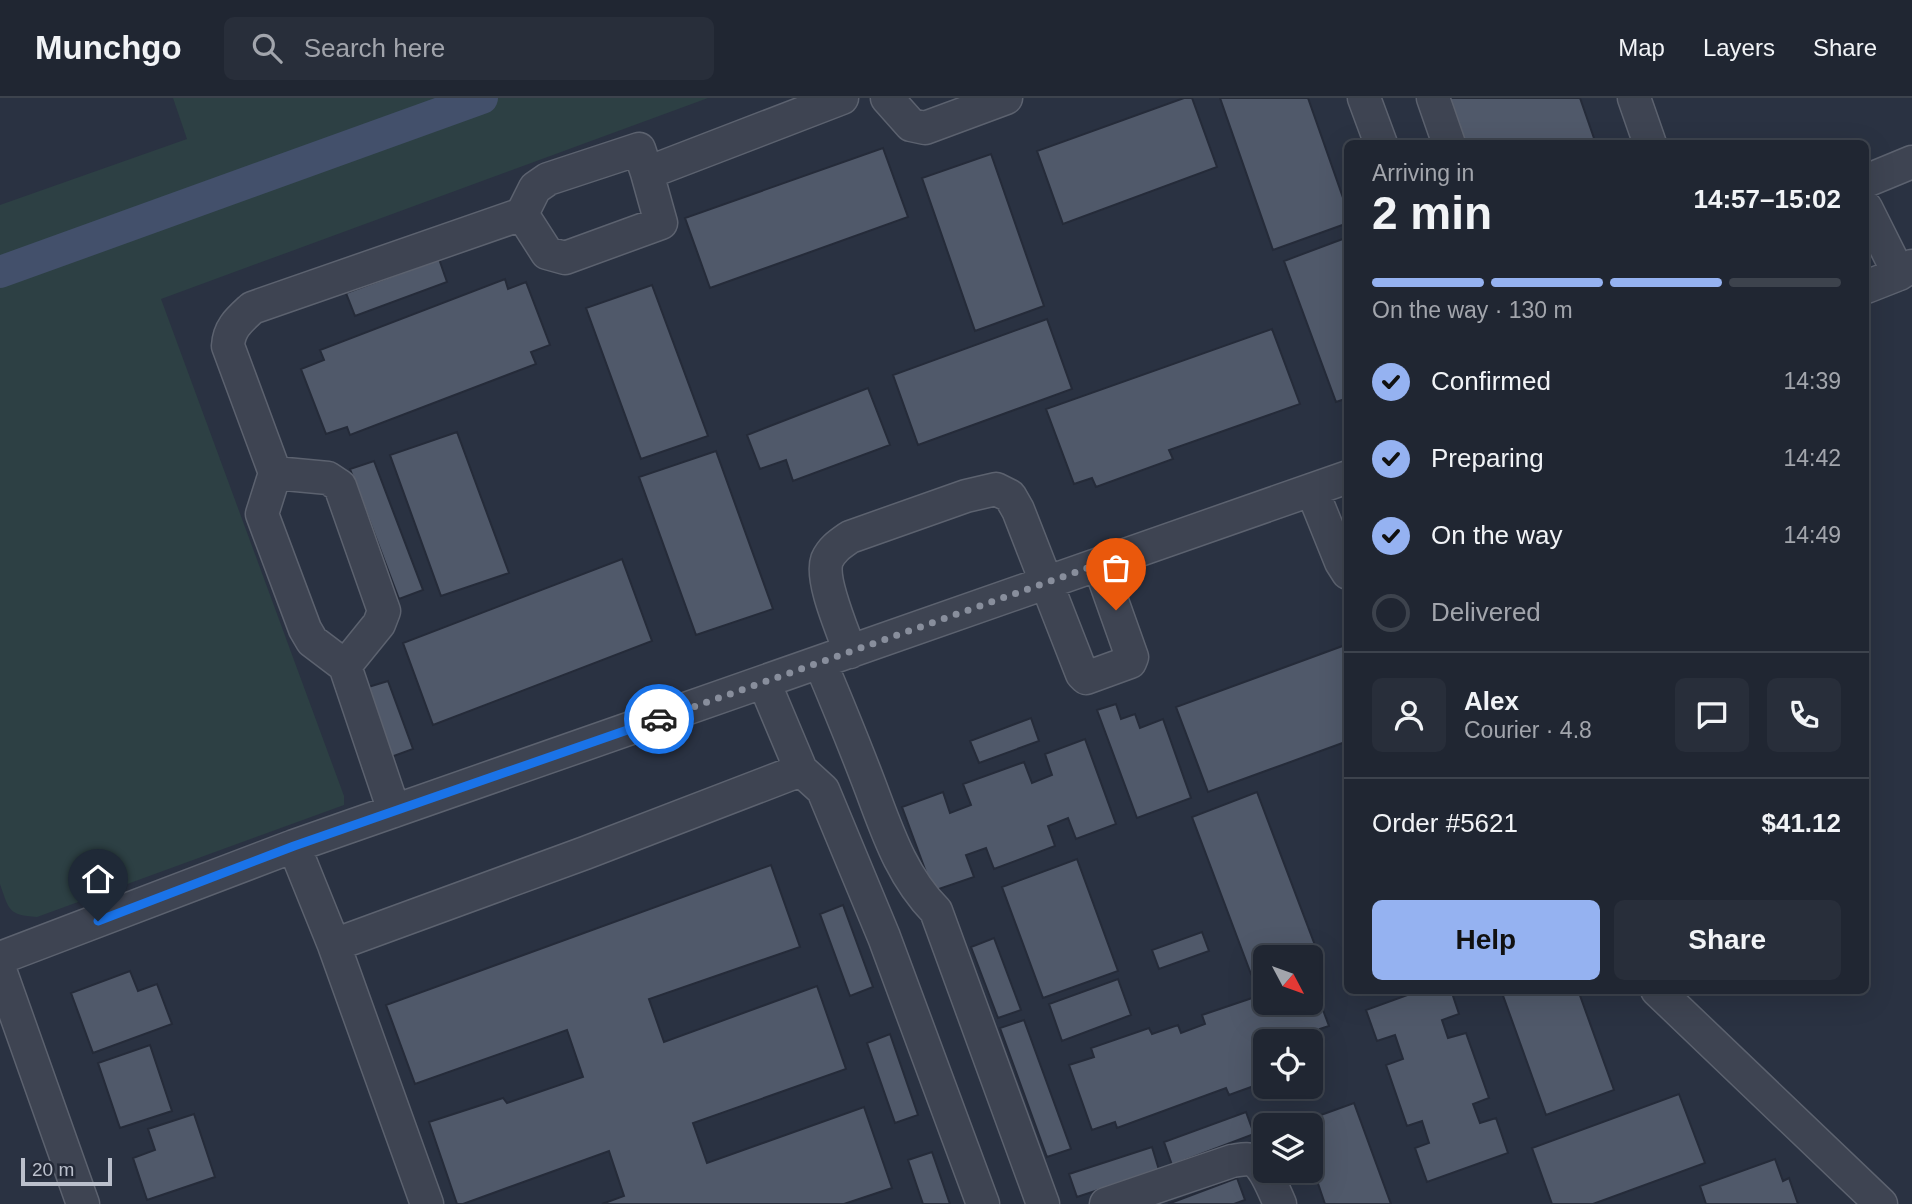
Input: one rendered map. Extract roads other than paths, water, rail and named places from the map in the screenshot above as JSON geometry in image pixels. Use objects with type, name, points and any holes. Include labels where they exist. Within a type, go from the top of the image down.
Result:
[{"type":"street","points":[[647,173],[842,98]]},
{"type":"street","points":[[887,98],[911,125],[926,128],[1006,98]]},
{"type":"street","points":[[1364,98],[1380,140]]},
{"type":"street","points":[[1433,98],[1449,140]]},
{"type":"street","points":[[1634,98],[1649,140]]},
{"type":"street","points":[[394,811],[345,666],[312,641],[305,629],[262,514],[275,473],[228,346],[228,336],[232,327],[252,308],[522,214],[536,188],[548,179],[639,149],[662,223],[565,258],[547,253],[522,214]]},
{"type":"street","points":[[1869,180],[1912,162]]},
{"type":"street","points":[[1869,213],[1905,270],[1869,286]]},
{"type":"street","points":[[275,473],[327,478],[340,486],[384,611],[379,624],[345,666]]},
{"type":"street","points":[[0,958],[294,846],[1344,478]]},
{"type":"street","points":[[850,652],[829,596],[826,563],[834,547],[850,537],[966,496],[996,489],[1010,496],[1018,510],[1082,674],[1086,678],[1130,662],[1132,657],[1099,564]]},
{"type":"street","points":[[1312,490],[1344,567]]},
{"type":"street","points":[[820,662],[901,865],[920,894],[936,911],[1043,1204]]},
{"type":"street","points":[[764,682],[801,770],[823,790],[884,937],[983,1204]]},
{"type":"street","points":[[334,945],[801,770]]},
{"type":"street","points":[[294,846],[334,945],[427,1204]]},
{"type":"street","points":[[0,970],[83,1204]]},
{"type":"street","points":[[1661,994],[1881,1204]]},
{"type":"street","points":[[1106,1204],[1233,1161],[1247,1159],[1257,1162],[1272,1184],[1280,1204]]},
{"type":"waterway","points":[[0,272],[482,98]]}]
